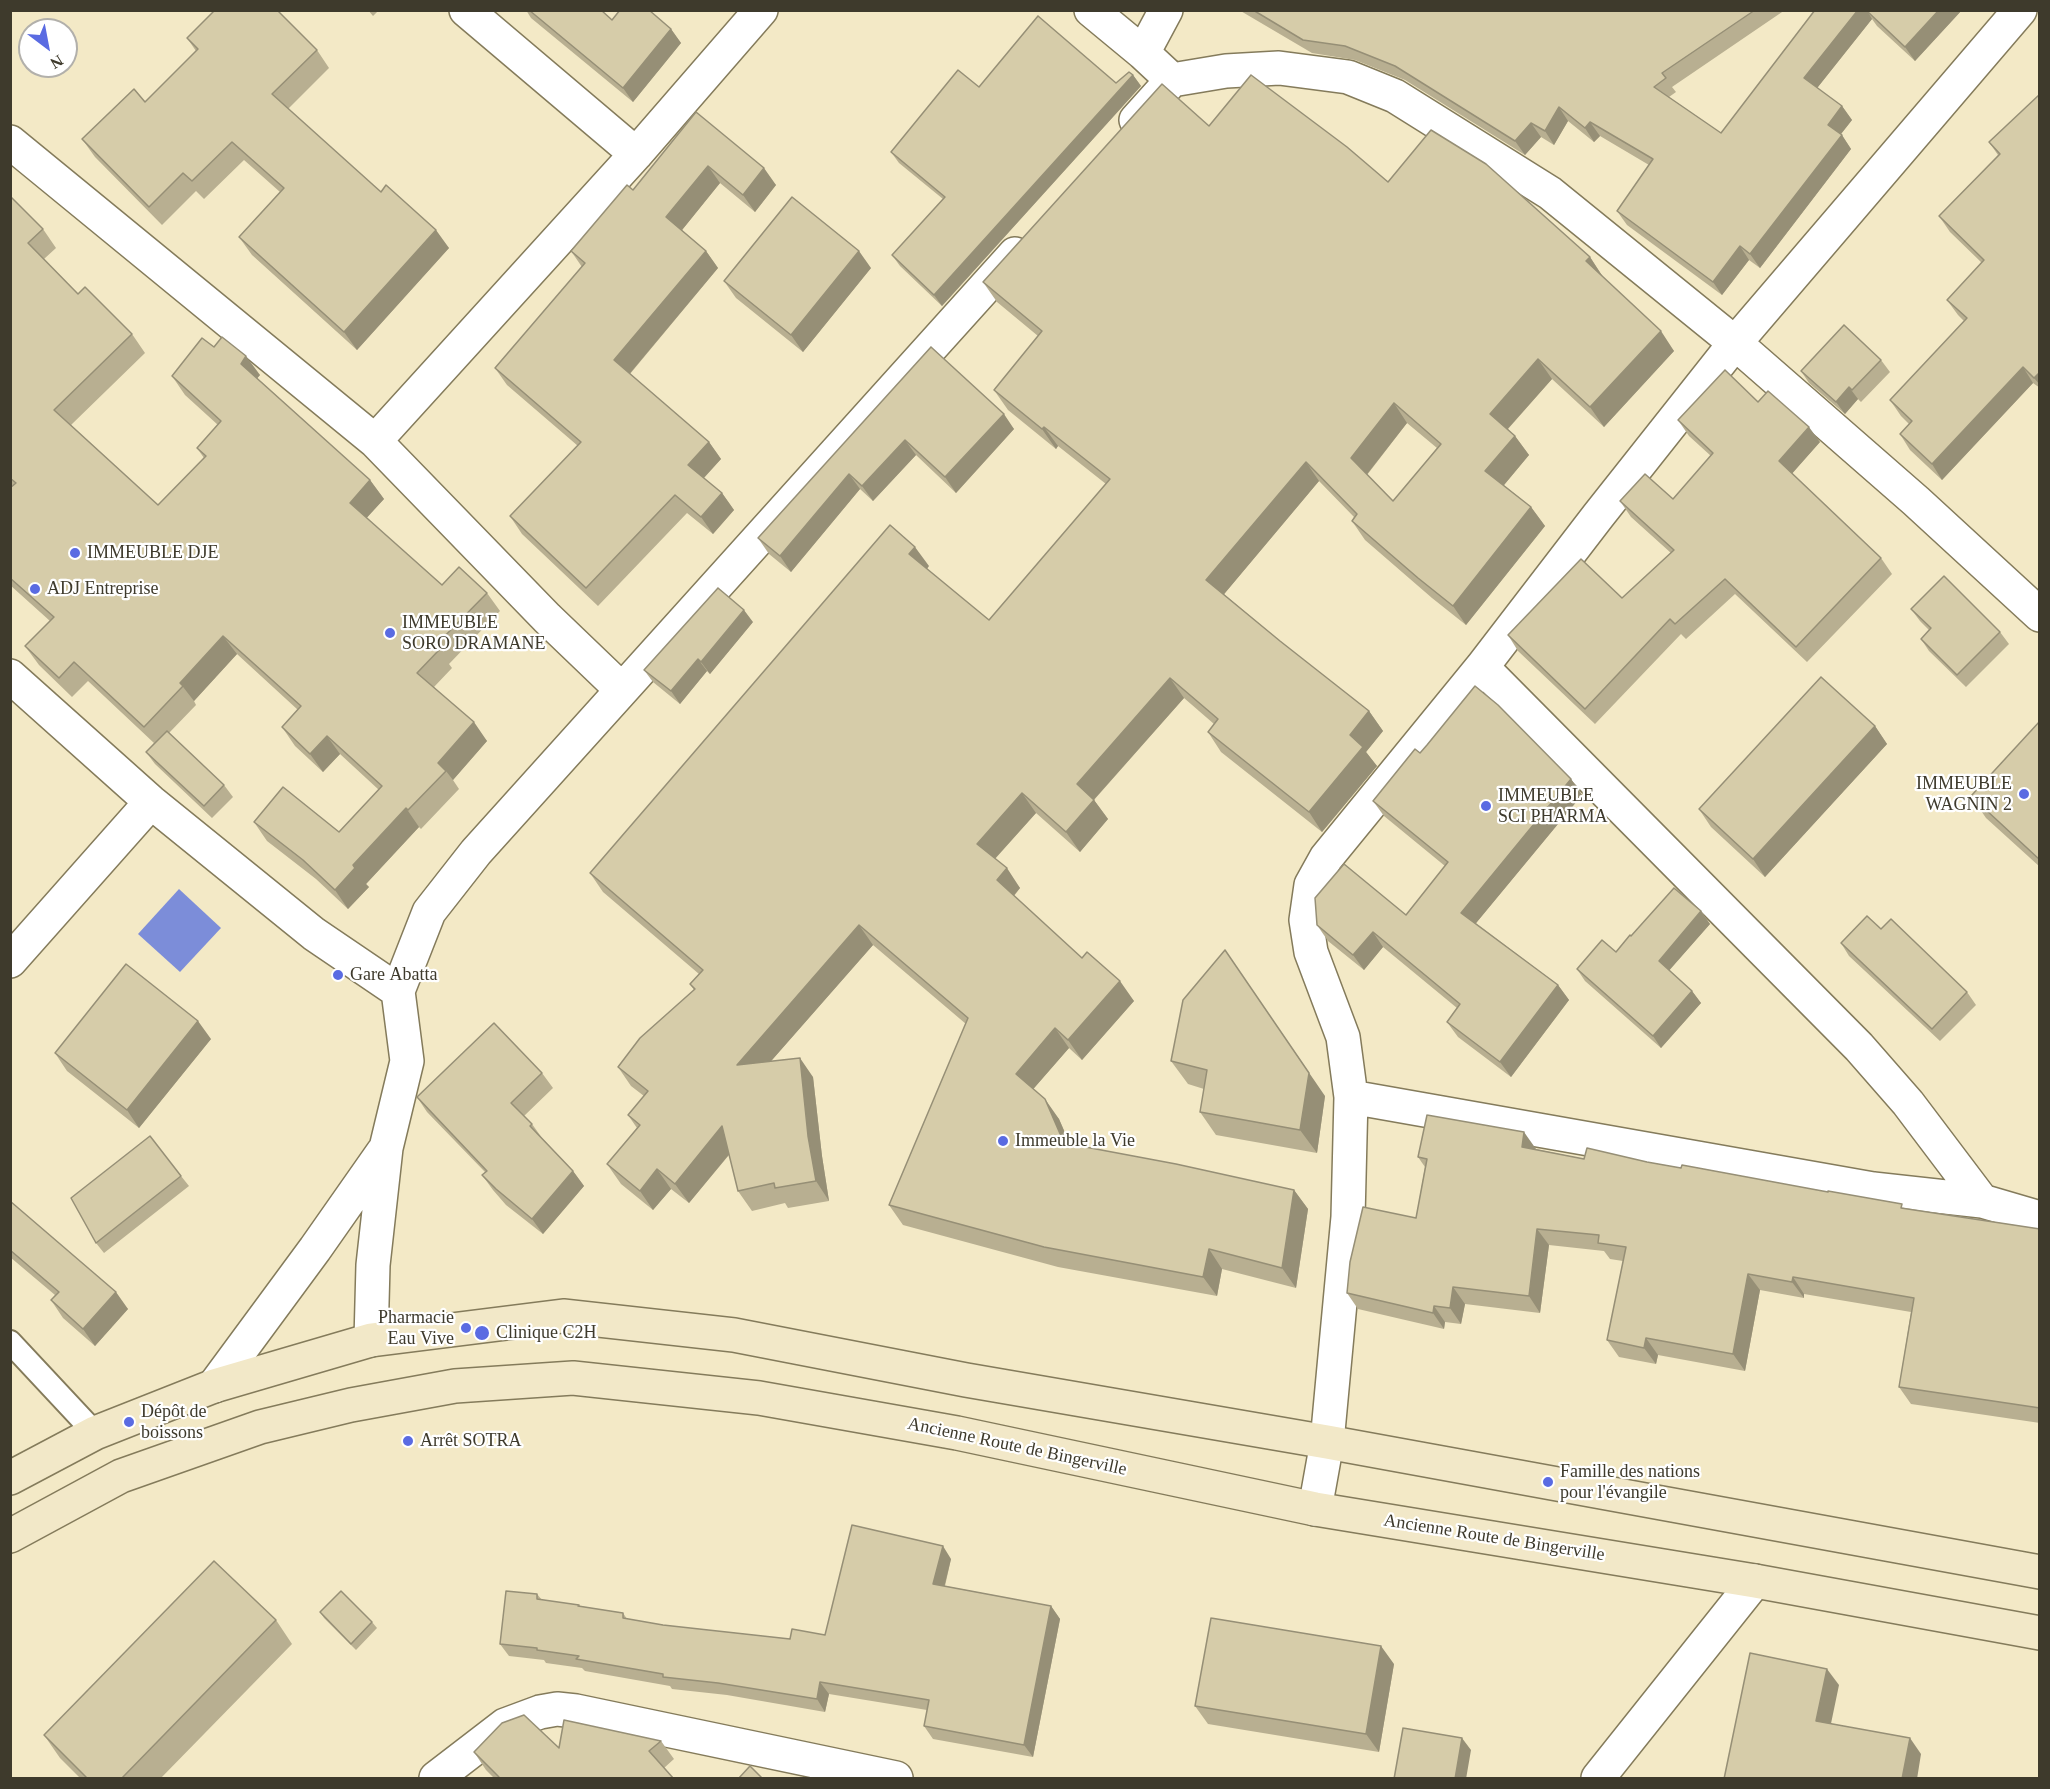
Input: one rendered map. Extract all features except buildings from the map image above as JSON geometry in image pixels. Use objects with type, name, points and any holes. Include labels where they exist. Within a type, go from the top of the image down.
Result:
[{"type":"street","points":[[466,10],[636,154]]},
{"type":"street","points":[[375,441],[636,154],[760,10]]},
{"type":"street","points":[[1091,10],[1172,80]]},
{"type":"street","points":[[1143,53],[1166,10]]},
{"type":"street","points":[[1315,1509],[1327,1442],[1348,1217],[1351,1097],[1343,1036],[1311,952],[1306,920],[1311,885],[1326,858],[1482,667],[1735,344],[2022,10],[2040,25]]},
{"type":"street","points":[[1116,142],[1172,80],[1226,71],[1279,68],[1348,77],[1395,96],[1550,193],[1735,344],[1917,501],[2040,615]]},
{"type":"street","points":[[10,142],[375,441],[547,618],[621,689]]},
{"type":"street","points":[[371,1340],[373,1265],[386,1148],[407,1061],[398,991],[429,912],[476,852],[621,689],[1036,230]]},
{"type":"street","points":[[1482,667],[1859,1047],[1908,1103],[1982,1201]]},
{"type":"street","points":[[10,676],[152,802],[314,934],[398,991]]},
{"type":"street","points":[[10,961],[152,802]]},
{"type":"street","points":[[1351,1097],[1873,1189],[1982,1201],[2040,1218]]},
{"type":"street","points":[[214,1386],[386,1148]]},
{"type":"street","points":[[10,1478],[95,1433],[214,1386],[371,1340],[563,1316],[734,1335],[966,1380],[1327,1442],[2040,1572]]},
{"type":"street","name":"Ancienne Route de Bingerville","points":[[10,1536],[121,1476],[260,1427],[351,1405],[455,1386],[573,1378],[759,1398],[806,1406],[957,1433],[1315,1509],[1755,1581],[2040,1634]]},
{"type":"street","points":[[1598,1779],[1755,1581]]},
{"type":"street","points":[[436,1779],[504,1725],[540,1712],[557,1709],[576,1711],[896,1779]]},
{"type":"lane","points":[[10,1342],[95,1433]]},
{"type":"water","points":[[179,889],[221,928],[180,972],[138,934]]},
{"type":"place","name":"IMMEUBLE DJE","points":[[75,553]]},
{"type":"place","name":"ADJ Entreprise","points":[[35,589]]},
{"type":"place","name":"IMMEUBLE SORO DRAMANE","points":[[390,633]]},
{"type":"place","name":"IMMEUBLE WAGNIN 2","points":[[2024,794]]},
{"type":"place","name":"IMMEUBLE SCI PHARMA","points":[[1486,806]]},
{"type":"place","name":"Gare Abatta","points":[[338,975]]},
{"type":"place","name":"Immeuble la Vie","points":[[1003,1141]]},
{"type":"place","name":"Pharmacie Eau Vive","points":[[466,1328]]},
{"type":"place","name":"Clinique C2H","points":[[482,1333]]},
{"type":"place","name":"Dépôt de boissons","points":[[129,1422]]},
{"type":"place","name":"Arrêt SOTRA","points":[[408,1441]]},
{"type":"place","name":"Famille des nations pour l'évangile","points":[[1548,1482]]}]
